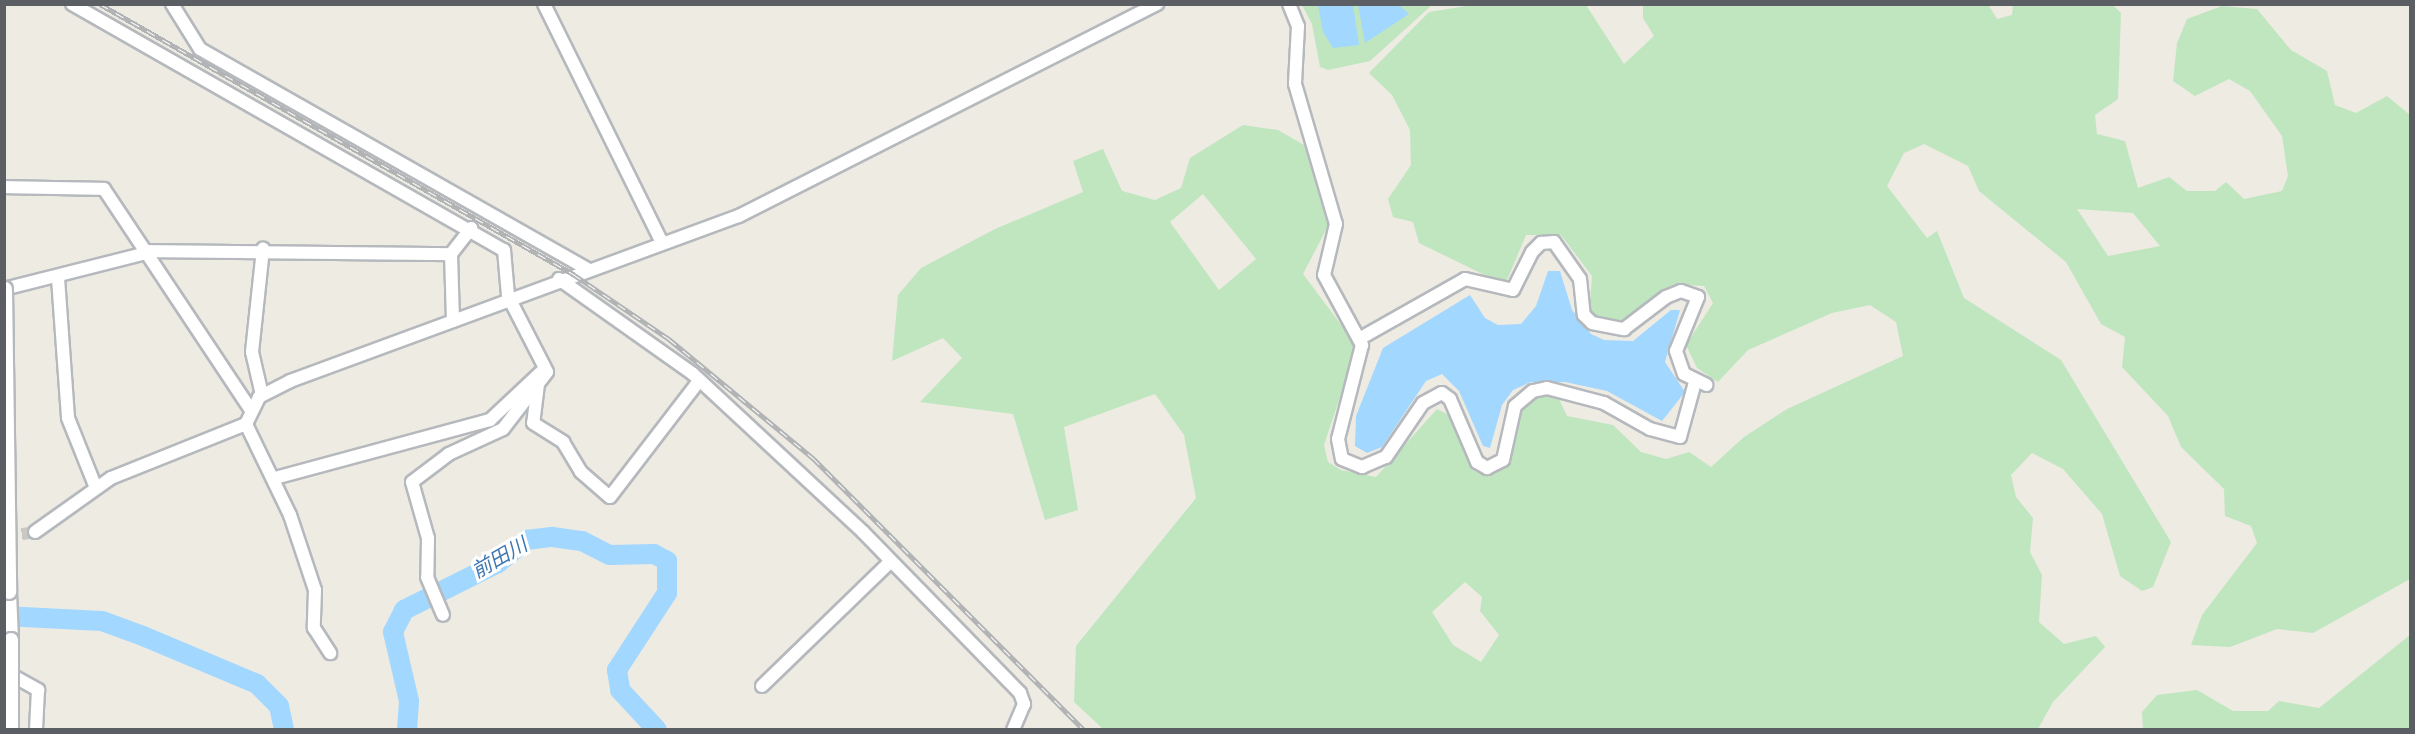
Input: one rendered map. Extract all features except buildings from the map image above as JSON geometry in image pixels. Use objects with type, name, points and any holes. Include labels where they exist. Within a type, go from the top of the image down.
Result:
[{"type":"street","points":[[72,4],[471,228],[504,250],[508,297],[545,368]]},
{"type":"street","points":[[172,4],[200,49],[587,269]]},
{"type":"street","points":[[544,4],[661,241]]},
{"type":"street","points":[[330,653],[314,628],[315,590],[275,478],[246,424],[250,409],[262,395],[453,321],[508,297],[661,241],[739,216],[1157,4]]},
{"type":"street","points":[[1289,4],[1298,26],[1295,84],[1336,224],[1324,275],[1359,339],[1362,357],[1338,439],[1342,459],[1362,467],[1386,457],[1430,396],[1450,399],[1469,449],[1487,468],[1503,460],[1515,406],[1533,391],[1547,388],[1604,403],[1671,438],[1680,437],[1701,383],[1684,374],[1676,351],[1698,297],[1681,291],[1666,297],[1624,329],[1592,323],[1584,315],[1580,279],[1554,242],[1541,243],[1532,252],[1513,290],[1465,279],[1359,339]]},
{"type":"street","points":[[4,187],[104,189],[250,409]]},
{"type":"street","points":[[453,321],[451,255],[471,228]]},
{"type":"street","points":[[10,729],[4,286],[58,278],[145,252],[263,249],[451,255]]},
{"type":"street","points":[[262,395],[252,352],[263,249]]},
{"type":"street","points":[[58,278],[68,418],[96,488]]},
{"type":"street","points":[[559,279],[699,381],[779,450],[1020,693],[1024,704],[1013,729]]},
{"type":"street","points":[[545,368],[538,384],[531,419],[563,442],[581,472],[610,497],[699,381]]},
{"type":"street","points":[[275,478],[490,420],[545,368]]},
{"type":"street","points":[[441,611],[427,577],[428,538],[412,483],[449,454],[503,429],[538,384]]},
{"type":"street","points":[[35,532],[96,488],[246,424]]},
{"type":"street","points":[[762,686],[890,562]]},
{"type":"street","points":[[4,672],[38,690],[36,729]]},
{"type":"green space","points":[[1479,4],[1586,5],[1624,64],[1654,36],[1643,18],[1643,5],[1988,4],[1997,19],[2012,15],[2013,5],[2113,5],[2121,13],[2118,99],[2095,115],[2097,134],[2125,141],[2138,188],[2169,177],[2187,191],[2215,191],[2226,182],[2244,199],[2282,191],[2288,176],[2282,136],[2250,91],[2229,79],[2195,96],[2173,81],[2177,43],[2187,19],[2222,6],[2257,9],[2291,50],[2327,71],[2335,105],[2356,113],[2387,96],[2410,115],[2410,579],[2313,633],[2277,629],[2230,647],[2191,645],[2202,615],[2257,543],[2251,526],[2225,516],[2224,489],[2181,447],[2168,416],[2122,367],[2125,337],[2101,324],[2066,262],[1979,191],[1968,166],[1924,144],[1904,153],[1887,186],[1927,238],[1937,231],[1964,298],[2061,360],[2171,542],[2153,587],[2142,591],[2120,576],[2102,514],[2063,469],[2032,453],[2011,475],[2016,497],[2033,518],[2030,552],[2042,575],[2039,622],[2064,644],[2096,636],[2105,647],[2053,702],[2038,729],[1103,729],[1074,702],[1076,646],[1196,498],[1184,435],[1155,394],[1064,427],[1078,510],[1045,520],[1013,414],[920,402],[962,358],[943,338],[892,361],[898,295],[921,268],[995,229],[1083,192],[1073,161],[1103,149],[1122,191],[1155,200],[1181,188],[1190,158],[1243,125],[1278,130],[1304,145],[1328,226],[1303,274],[1357,346],[1324,445],[1328,462],[1341,470],[1376,477],[1437,409],[1449,415],[1472,470],[1489,477],[1508,465],[1522,407],[1537,395],[1558,397],[1567,416],[1613,425],[1641,452],[1666,459],[1689,452],[1711,467],[1744,437],[1787,409],[1903,356],[1896,322],[1870,305],[1832,313],[1748,350],[1718,382],[1697,368],[1686,345],[1713,303],[1704,286],[1674,284],[1624,323],[1589,314],[1592,276],[1561,235],[1526,235],[1505,285],[1419,243],[1413,222],[1393,217],[1388,199],[1411,165],[1410,130],[1392,95],[1369,73],[1429,12]],"holes":[[[1203,194],[1256,259],[1219,290],[1170,222]],[[2077,209],[2133,213],[2160,246],[2108,256]],[[1465,582],[1482,597],[1480,611],[1499,635],[1481,662],[1453,645],[1432,612]]]},
{"type":"green space","points":[[1302,5],[1432,5],[1370,61],[1328,70],[1320,67],[1312,24]]},
{"type":"green space","points":[[2410,635],[2410,729],[2143,729],[2142,712],[2157,695],[2197,690],[2233,711],[2268,711],[2279,701],[2319,708]]},
{"type":"water","points":[[1318,5],[1353,5],[1359,45],[1333,48],[1323,32]]},
{"type":"water","points":[[1358,5],[1399,5],[1409,14],[1365,43]]},
{"type":"water","points":[[1548,271],[1560,271],[1572,310],[1591,334],[1604,340],[1633,341],[1671,310],[1680,310],[1665,362],[1685,392],[1662,421],[1607,391],[1565,382],[1531,382],[1513,390],[1502,405],[1490,448],[1483,446],[1459,391],[1442,374],[1426,381],[1382,447],[1367,453],[1355,446],[1356,416],[1383,348],[1470,295],[1485,318],[1498,325],[1521,324],[1536,306]]},
{"type":"waterway","name":"前田川","points":[[407,730],[409,701],[393,632],[404,610],[498,563],[526,540],[552,537],[582,541],[610,555],[654,554],[667,561],[667,593],[617,670],[620,690],[657,730]]},
{"type":"waterway","name":"前田川","points":[[4,616],[102,621],[143,636],[257,684],[279,706],[284,730]]},
{"type":"tunnel","points":[[4,537],[35,532]]},
{"type":"railway","points":[[100,4],[573,274],[669,339],[813,458],[1084,730]]}]
